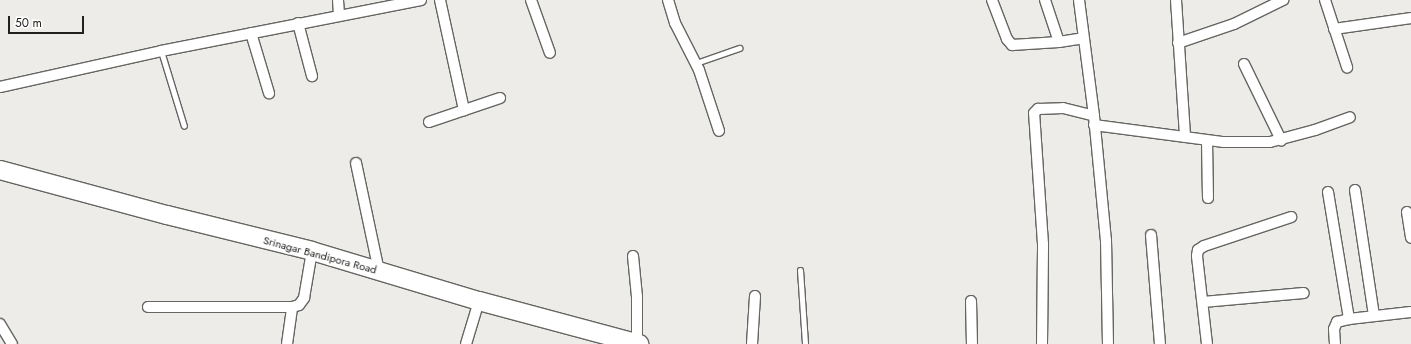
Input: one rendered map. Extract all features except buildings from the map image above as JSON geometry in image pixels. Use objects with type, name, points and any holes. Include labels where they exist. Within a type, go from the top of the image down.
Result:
[{"type":"highway","name":"Srinagar Bandipora Road","points":[[0,170],[167,216],[312,251],[479,301],[632,343]]},
{"type":"street","points":[[338,0],[339,15]]},
{"type":"street","points":[[0,87],[161,51],[421,0]]},
{"type":"street","points":[[440,0],[464,110]]},
{"type":"street","points":[[531,0],[550,53]]},
{"type":"street","points":[[668,0],[675,23],[696,63],[719,132]]},
{"type":"street","points":[[992,0],[1007,39],[1012,45],[1059,42],[1083,38]]},
{"type":"street","points":[[1044,0],[1059,42]]},
{"type":"street","points":[[1079,0],[1094,120],[1106,240],[1108,344]]},
{"type":"street","points":[[1176,0],[1185,137]]},
{"type":"street","points":[[1178,44],[1239,22],[1283,0]]},
{"type":"street","points":[[1325,0],[1347,67]]},
{"type":"street","points":[[1334,29],[1411,18]]},
{"type":"street","points":[[298,23],[312,76]]},
{"type":"street","points":[[251,33],[269,92]]},
{"type":"street","points":[[1244,64],[1280,140]]},
{"type":"street","points":[[429,122],[500,98]]},
{"type":"street","points":[[1042,344],[1043,244],[1034,113],[1038,109],[1063,108],[1094,120],[1207,141],[1246,143],[1280,140],[1350,117]]},
{"type":"street","points":[[1207,141],[1208,198]]},
{"type":"street","points":[[356,163],[379,271]]},
{"type":"street","points":[[1355,190],[1374,316]]},
{"type":"street","points":[[1328,192],[1349,319]]},
{"type":"street","points":[[1407,212],[1411,238]]},
{"type":"street","points":[[1207,344],[1197,256],[1200,248],[1291,217]]},
{"type":"street","points":[[1151,235],[1160,344]]},
{"type":"street","points":[[148,307],[292,307],[299,305],[303,300],[312,251]]},
{"type":"street","points":[[632,343],[637,297],[633,256]]},
{"type":"street","points":[[1203,302],[1304,293]]},
{"type":"street","points":[[752,344],[755,296]]},
{"type":"street","points":[[466,344],[479,301]]},
{"type":"street","points":[[971,301],[972,344]]},
{"type":"street","points":[[287,344],[292,307]]},
{"type":"street","points":[[1335,344],[1336,324],[1349,319],[1411,312]]},
{"type":"street","points":[[0,324],[12,344]]},
{"type":"lane","points":[[696,63],[739,48]]},
{"type":"lane","points":[[161,51],[184,126]]},
{"type":"lane","points":[[800,270],[805,344]]}]
